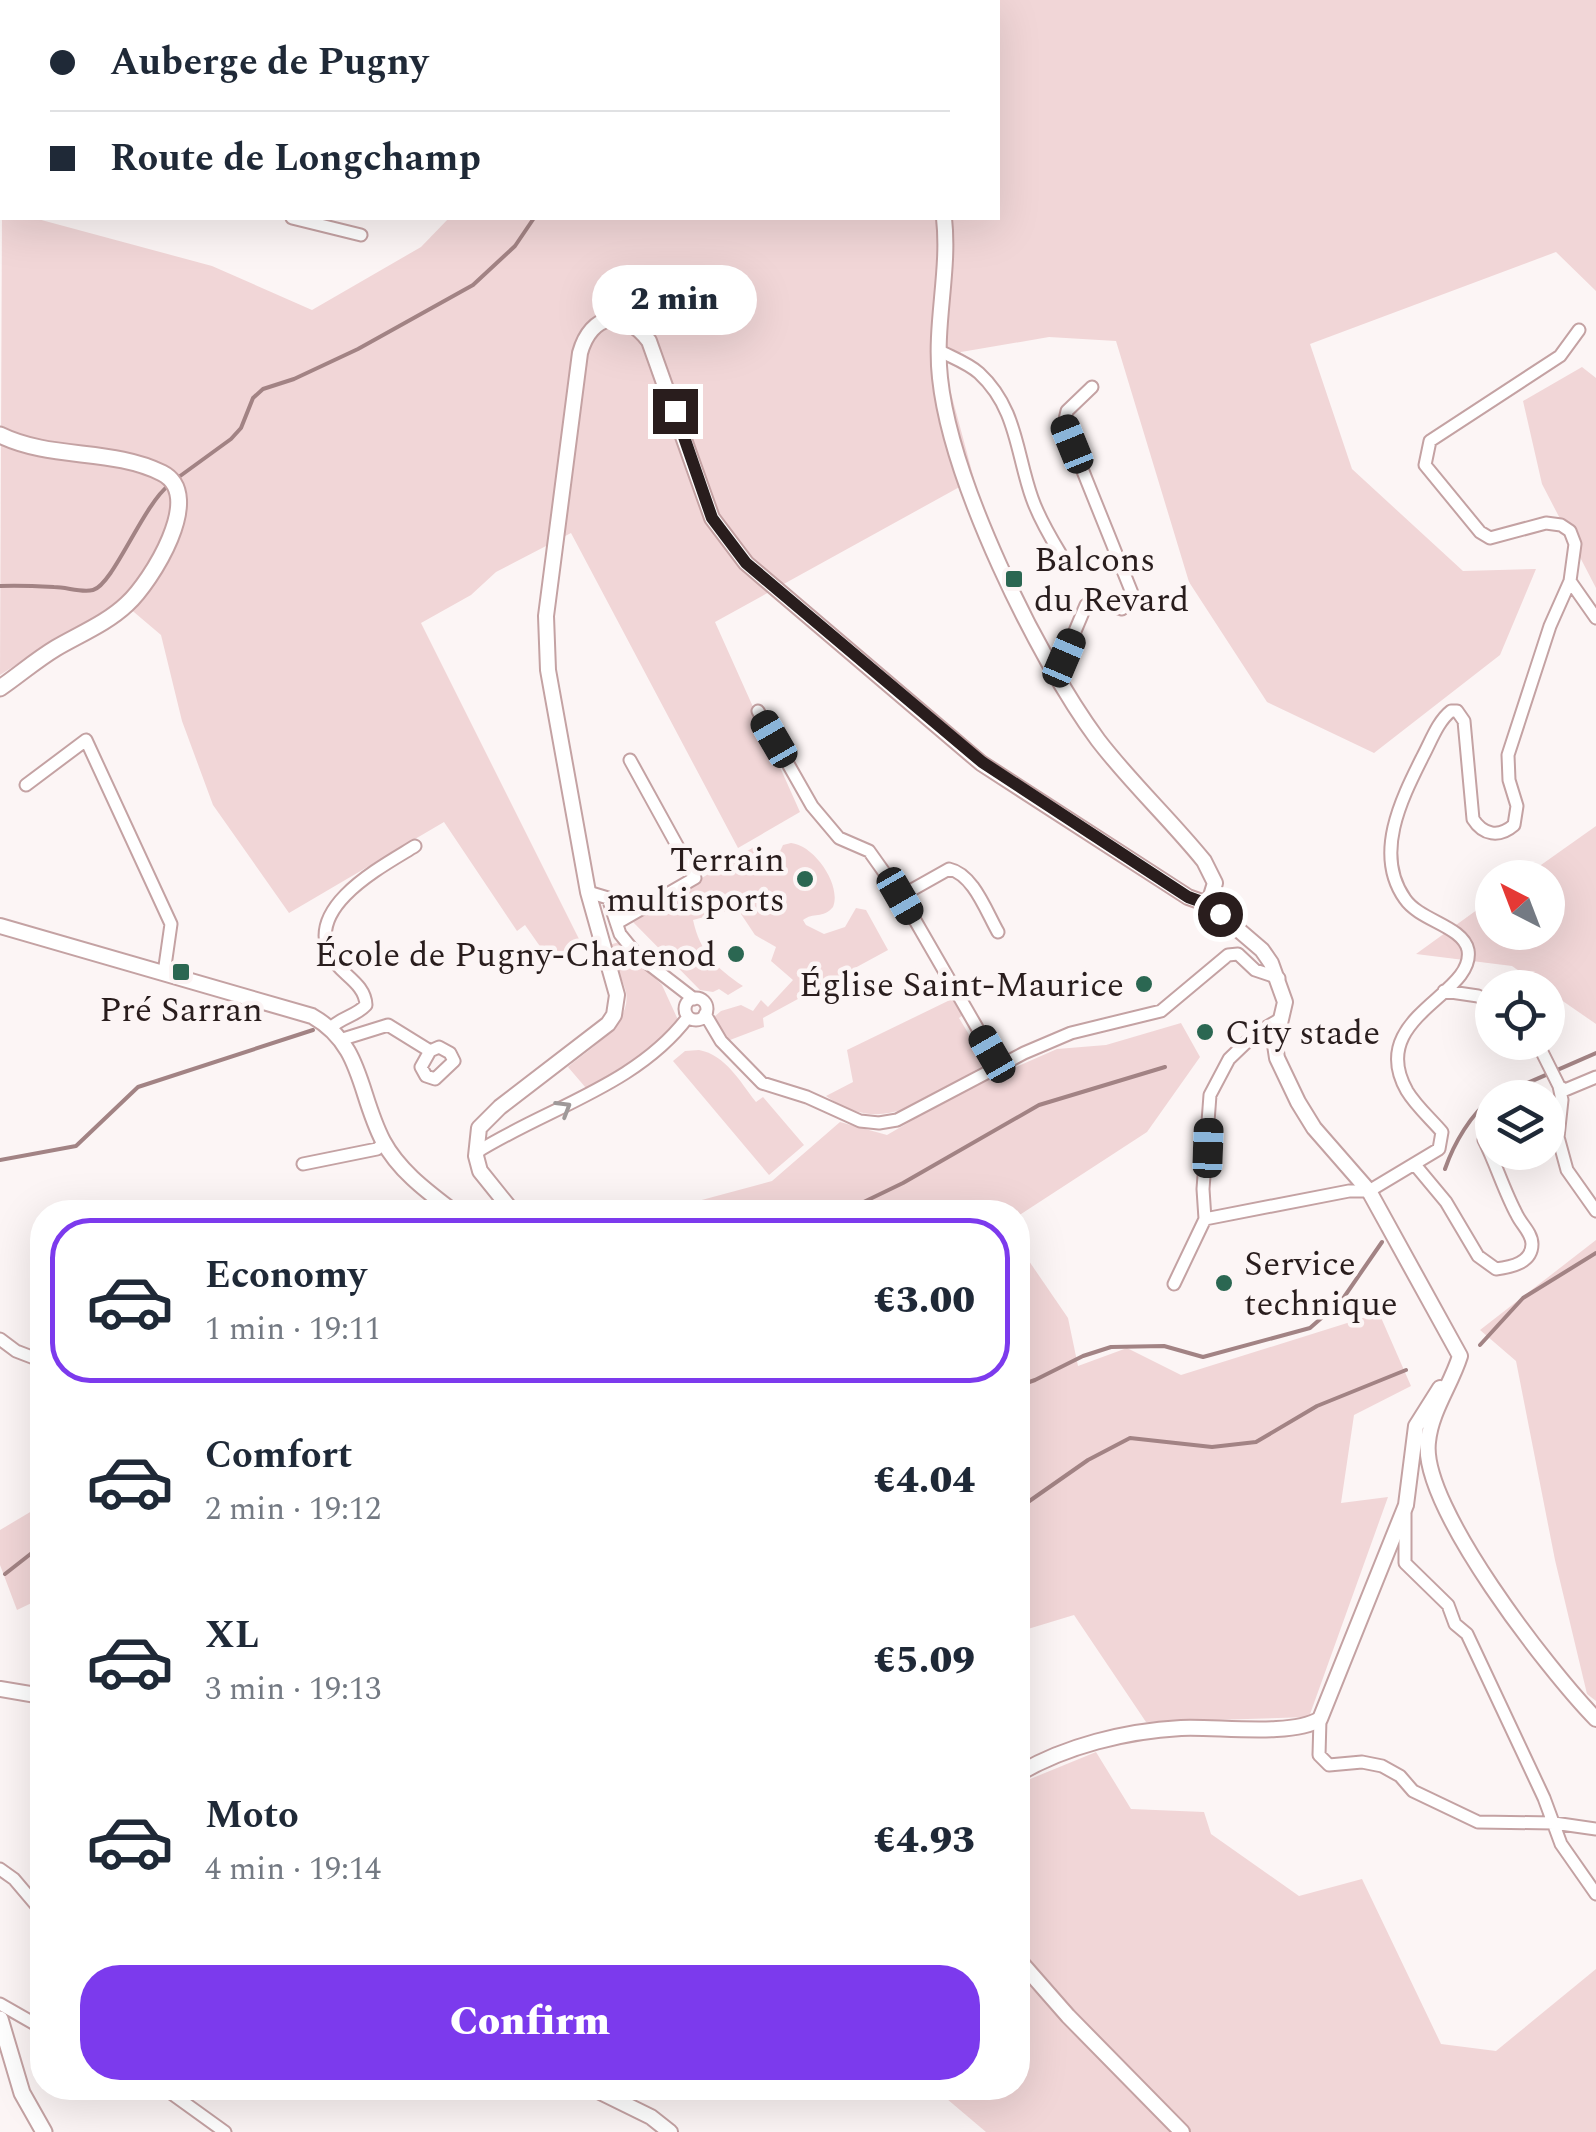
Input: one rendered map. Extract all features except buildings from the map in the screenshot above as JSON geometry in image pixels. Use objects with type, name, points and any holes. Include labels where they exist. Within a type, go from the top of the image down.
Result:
[{"type":"main road","points":[[0,434],[33,447],[121,460],[163,473],[176,484],[180,494],[174,527],[130,601],[0,688]]},
{"type":"main road","points":[[0,2019],[22,2093],[44,2132]]},
{"type":"main road","points":[[0,2037],[12,2062]]},
{"type":"street","points":[[300,220],[361,235]]},
{"type":"street","points":[[503,1200],[480,1171],[479,1128],[608,1024],[614,1015],[617,994],[589,898],[548,670],[546,616],[580,354],[583,341],[595,325],[612,319],[637,328],[652,347],[712,518],[746,563],[982,762],[1188,897],[1202,902],[1210,899],[1216,883],[1204,860],[1122,770],[1095,735],[1058,674],[1012,592],[968,483],[943,395],[938,350],[944,220]]},
{"type":"street","points":[[1205,1220],[1349,1191],[1369,1191],[1440,1149],[1443,1136],[1406,1089],[1400,1066],[1401,1040],[1415,1017],[1459,976],[1468,959],[1468,948],[1462,937],[1423,918],[1402,896],[1392,856],[1396,816],[1442,720],[1451,711],[1464,721],[1473,818],[1485,832],[1494,834],[1502,834],[1514,825],[1517,806],[1508,755],[1550,626],[1570,581],[1576,544],[1567,528],[1546,523],[1490,538],[1480,532],[1425,465],[1430,442],[1560,356],[1579,330]]},
{"type":"street","points":[[938,350],[977,370],[1006,407],[1031,496],[1060,553]]},
{"type":"street","points":[[1058,674],[1086,605],[1094,600],[1122,610],[1134,598],[1064,424],[1067,411],[1092,387]]},
{"type":"street","points":[[1570,581],[1596,618]]},
{"type":"street","points":[[758,711],[812,806],[838,838],[869,851],[900,896],[998,1064]]},
{"type":"street","points":[[26,784],[86,740],[171,924],[164,973]]},
{"type":"street","points":[[617,923],[694,878],[630,760]]},
{"type":"street","points":[[332,1027],[339,1020],[358,1014],[366,1005],[365,995],[329,955],[326,935],[331,915],[357,882],[414,846]]},
{"type":"street","points":[[900,896],[956,870],[967,880],[998,932]]},
{"type":"street","points":[[589,898],[608,898],[620,934],[637,955],[762,1084],[871,1122],[897,1120],[998,1064],[1071,1034],[1161,1011],[1228,955],[1238,954],[1255,970],[1279,978]]},
{"type":"street","points":[[1210,899],[1220,914],[1262,950],[1279,978],[1285,1002],[1277,1058],[1312,1125],[1369,1191],[1460,1356],[1434,1416],[1427,1444],[1431,1479],[1464,1541],[1524,1633],[1560,1682],[1596,1719]]},
{"type":"street","points":[[0,926],[312,1016],[332,1027],[343,1039],[384,1143],[416,1182],[439,1200]]},
{"type":"street","points":[[1444,991],[1475,996]]},
{"type":"street","points":[[477,1152],[658,1052],[694,1012]]},
{"type":"street","points":[[1174,1284],[1205,1220],[1203,1189],[1210,1095],[1229,1059],[1255,1034],[1282,1018]]},
{"type":"street","points":[[343,1039],[388,1025],[430,1051]]},
{"type":"street","points":[[1565,1090],[1596,1078]]},
{"type":"street","points":[[303,1164],[376,1149],[384,1143]]},
{"type":"street","points":[[1565,1160],[1574,1183],[1596,1210]]},
{"type":"street","points":[[1416,1166],[1446,1202],[1478,1256],[1496,1268],[1513,1267],[1528,1258],[1532,1246],[1497,1170]]},
{"type":"street","points":[[0,1339],[30,1356]]},
{"type":"street","points":[[1456,1368],[1416,1426],[1402,1543],[1404,1563],[1448,1605],[1455,1624],[1467,1634],[1561,1844],[1596,1894]]},
{"type":"street","points":[[1406,1505],[1320,1719],[1319,1755],[1330,1765],[1362,1762],[1382,1766],[1400,1776],[1413,1791],[1478,1822],[1554,1823],[1596,1830]]},
{"type":"street","points":[[0,1689],[30,1694]]},
{"type":"street","points":[[1030,1769],[1079,1748],[1144,1732],[1270,1728],[1312,1724],[1320,1719]]},
{"type":"street","points":[[0,1869],[30,1898]]},
{"type":"street","points":[[1030,1973],[1182,2132]]},
{"type":"street","points":[[0,2004],[30,2021]]},
{"type":"street","points":[[181,2100],[225,2132]]},
{"type":"street","points":[[617,2100],[652,2117],[670,2132]]},
{"type":"shaded area","points":[[1000,0],[1596,0],[1596,291],[1556,252],[1310,344],[1352,469],[1463,571],[1536,569],[1500,655],[1374,753],[1267,702],[1189,582],[1116,341],[1049,337],[961,352],[944,367],[974,479],[715,622],[800,812],[738,848],[571,533],[496,572],[471,595],[421,623],[581,943],[551,962],[525,925],[517,931],[444,822],[289,913],[213,805],[182,721],[161,635],[128,607],[74,628],[0,675],[2,220],[41,220],[212,266],[312,310],[421,247],[447,220],[1000,220]]},
{"type":"shaded area","points":[[1582,367],[1596,378],[1596,588],[1542,484],[1523,401]]},
{"type":"shaded area","points":[[1596,826],[1596,1024],[1565,1003],[1565,970],[1518,970],[1512,966],[1416,954],[1475,911],[1475,950],[1565,950],[1565,860],[1548,860]]},
{"type":"shaded area","points":[[791,843],[817,858],[830,878],[835,898],[826,913],[803,920],[806,925],[824,934],[845,927],[856,908],[866,910],[888,950],[763,1018],[764,1027],[730,1040],[713,1027],[714,1017],[741,1005],[753,1011],[761,1000],[768,1007],[793,980],[771,961],[776,947],[755,935],[737,908],[693,920],[710,958],[743,986],[728,995],[719,989],[700,990],[631,920],[754,847],[773,874],[769,866],[783,845]]},
{"type":"shaded area","points":[[619,942],[662,985],[679,1022],[657,1048],[586,1088],[568,1067],[607,1035],[622,1015],[626,992],[606,946]]},
{"type":"shaded area","points":[[952,999],[982,1056],[988,1053],[991,1058],[986,1064],[927,1099],[889,1113],[869,1114],[826,1096],[853,1082],[847,1050]]},
{"type":"shaded area","points":[[1181,1023],[1200,1057],[1147,1132],[1030,1208],[1030,1200],[702,1200],[772,1181],[840,1122],[887,1135],[968,1088],[1057,1049],[1106,1045]]},
{"type":"shaded area","points":[[699,1050],[725,1063],[756,1102],[763,1097],[804,1145],[769,1175],[673,1061],[685,1051]]},
{"type":"shaded area","points":[[1596,1240],[1596,1701],[1587,1694],[1555,1560],[1516,1361],[1480,1330]]},
{"type":"shaded area","points":[[1030,1263],[1068,1318],[1078,1366],[1127,1348],[1181,1375],[1379,1313],[1411,1386],[1354,1415],[1341,1503],[1388,1497],[1309,1717],[1146,1722],[1074,1615],[1030,1628]]},
{"type":"shaded area","points":[[30,1512],[30,1604],[17,1610],[0,1565],[0,1530]]},
{"type":"shaded area","points":[[1096,1752],[1131,1809],[1204,1812],[1211,1834],[1299,1896],[1362,1879],[1441,2044],[1496,2051],[1596,1969],[1596,2132],[986,2132],[948,2100],[1030,2100],[1030,1779]]},
{"type":"waterway","points":[[176,479],[231,439],[241,428],[253,398],[263,389],[358,349],[473,285],[515,246],[533,220]]},
{"type":"waterway","points":[[0,586],[93,590],[110,574],[149,509],[169,485]]},
{"type":"waterway","points":[[0,1160],[76,1146],[138,1087],[313,1030]]},
{"type":"waterway","points":[[1534,1080],[1596,1053]]},
{"type":"waterway","points":[[868,1200],[1039,1105],[1165,1067]]},
{"type":"waterway","points":[[1445,1169],[1475,1115]]},
{"type":"waterway","points":[[1030,1382],[1111,1347],[1164,1346],[1203,1357],[1310,1328],[1342,1300],[1382,1242]]},
{"type":"waterway","points":[[1480,1345],[1523,1298],[1596,1253]]},
{"type":"waterway","points":[[1030,1501],[1088,1460],[1130,1438],[1212,1447],[1256,1442],[1317,1406],[1406,1370]]},
{"type":"waterway","points":[[5,1574],[30,1554]]},
{"type":"place","name":"Balcons du Revard","points":[[1014,579]]},
{"type":"place","name":"Terrain multisports","points":[[805,879]]},
{"type":"place","name":"École de Pugny-Chatenod","points":[[736,954]]},
{"type":"place","name":"Pré Sarran","points":[[181,972]]},
{"type":"place","name":"Église Saint-Maurice","points":[[1144,984]]},
{"type":"place","name":"City stade","points":[[1205,1032]]},
{"type":"place","name":"Service technique","points":[[1224,1283]]},
{"type":"route","points":[[675,411],[712,518],[746,563],[982,762],[1188,897],[1202,902],[1210,899],[1220,914]]}]
